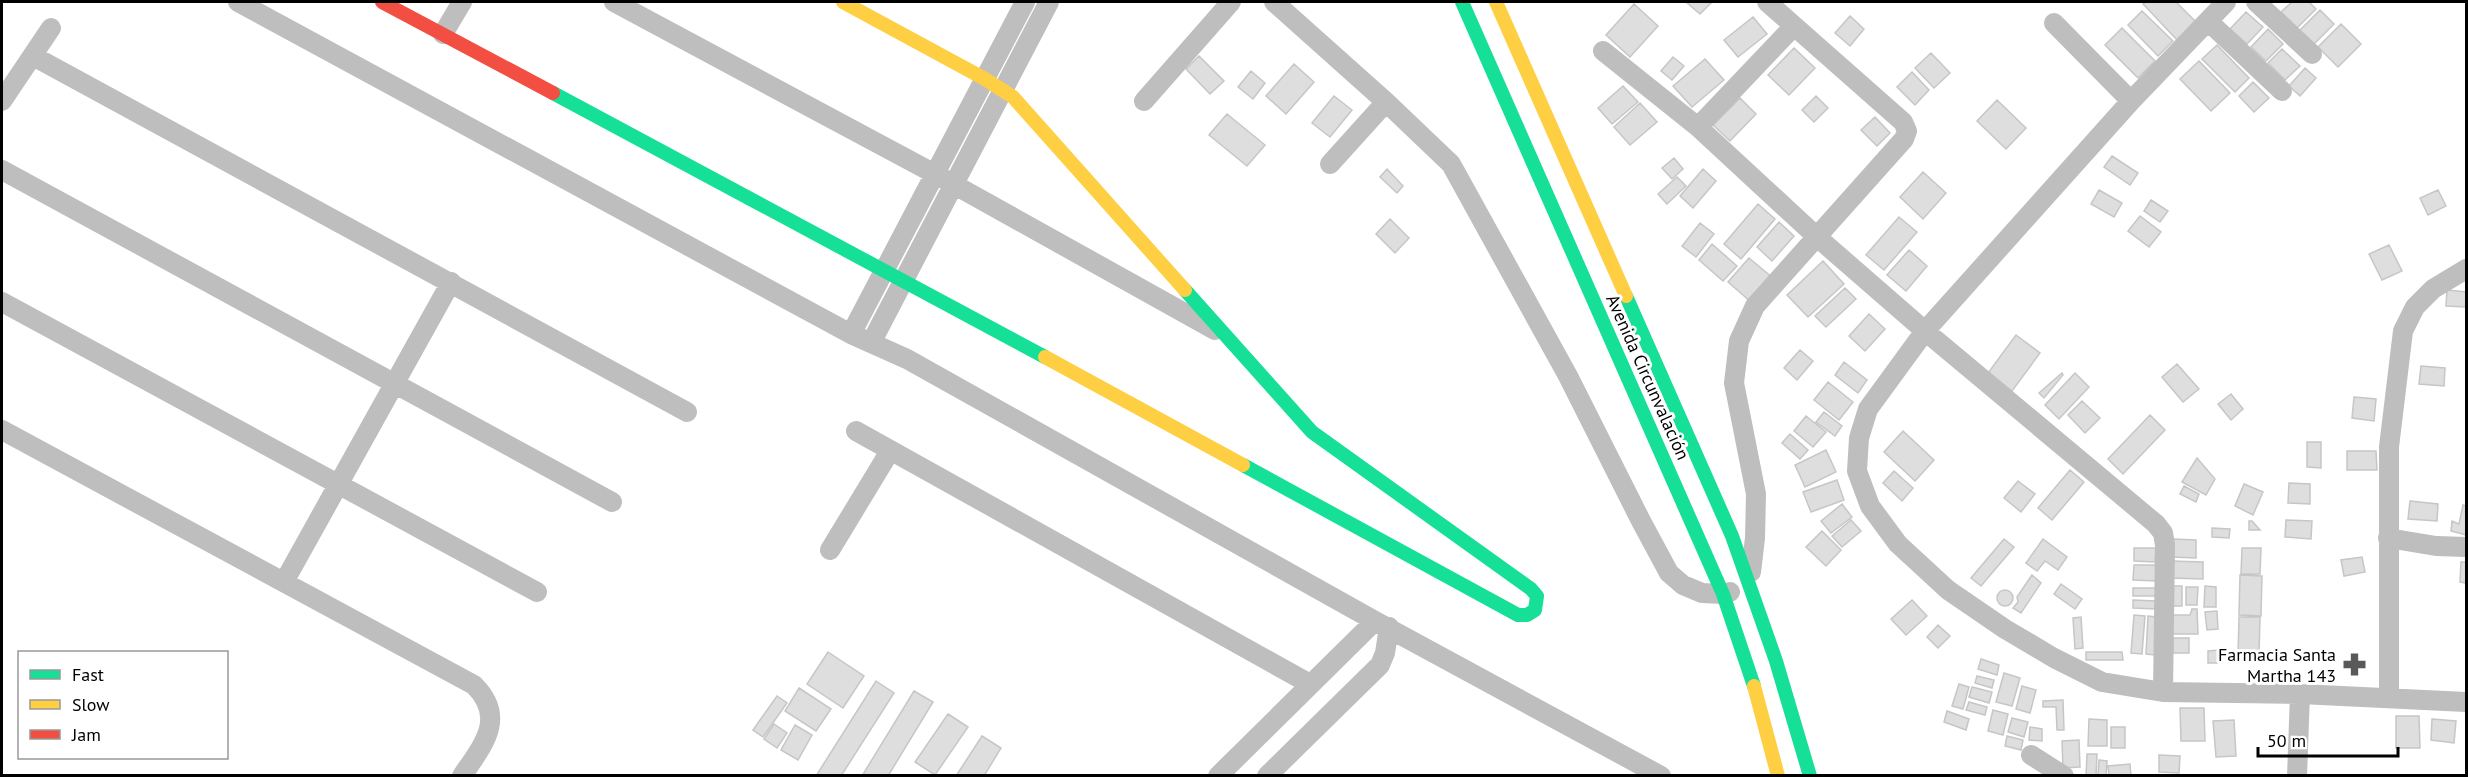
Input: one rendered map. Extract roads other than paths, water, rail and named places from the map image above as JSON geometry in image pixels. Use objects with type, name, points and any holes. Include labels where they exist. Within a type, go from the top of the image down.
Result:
[{"type":"main road","points":[[382,2],[884,269],[1518,615],[1527,615],[1535,610],[1537,596],[1531,589],[1312,432],[1013,97],[1003,89],[843,2]]},
{"type":"main road","name":"Avenida Circunvalación","points":[[1462,2],[1723,594],[1758,698],[1778,776]]},
{"type":"main road","name":"Avenida Circunvalación","points":[[1496,2],[1696,451],[1749,584],[1776,661],[1810,776]]},
{"type":"street","points":[[238,2],[851,334],[907,359],[1382,624],[1661,776]]},
{"type":"street","points":[[443,34],[462,2]]},
{"type":"street","points":[[615,2],[934,174],[1223,334]]},
{"type":"street","points":[[851,334],[1024,2]]},
{"type":"street","points":[[871,343],[1049,2]]},
{"type":"street","points":[[1144,101],[1231,2]]},
{"type":"street","points":[[1274,2],[1442,153],[1458,176],[1568,376],[1669,573],[1683,585],[1694,590],[1702,593],[1723,594],[1749,584],[1755,538],[1756,494],[1734,383],[1739,341],[1755,306],[1904,139],[1907,131],[1904,122],[1767,2]]},
{"type":"street","points":[[2226,2],[2131,101],[1925,331],[1868,409],[1859,438],[1857,471],[1870,506],[1898,544],[1948,590],[2005,629],[2102,682],[2163,692],[2300,694],[2466,702]]},
{"type":"street","points":[[2256,2],[2312,54]]},
{"type":"street","points":[[2208,21],[2282,91]]},
{"type":"street","points":[[2054,23],[2131,101]]},
{"type":"street","points":[[1698,127],[1794,26]]},
{"type":"street","points":[[2,100],[51,28]]},
{"type":"street","points":[[1603,51],[1698,127],[1817,237],[1925,331],[2156,524],[2163,533],[2165,545],[2163,692]]},
{"type":"street","points":[[33,56],[687,412]]},
{"type":"street","points":[[1330,164],[1386,102]]},
{"type":"street","points":[[2,170],[612,502]]},
{"type":"street","points":[[2389,698],[2389,447],[2403,331],[2415,307],[2433,289],[2466,269]]},
{"type":"street","points":[[284,582],[451,282]]},
{"type":"street","points":[[2,302],[537,592]]},
{"type":"street","points":[[2,430],[474,685],[487,702],[491,723],[482,747],[462,776]]},
{"type":"street","points":[[856,431],[1310,684]]},
{"type":"street","points":[[830,550],[890,451]]},
{"type":"street","points":[[2388,538],[2436,546],[2466,547]]},
{"type":"street","points":[[1218,776],[1310,684],[1382,624]]},
{"type":"street","points":[[1267,776],[1380,665],[1385,653],[1382,624]]},
{"type":"street","points":[[2297,776],[2300,694]]},
{"type":"street","points":[[2031,755],[2064,776]]},
{"type":"place","name":"Farmacia Santa Martha 143","points":[[2354,664]]}]
